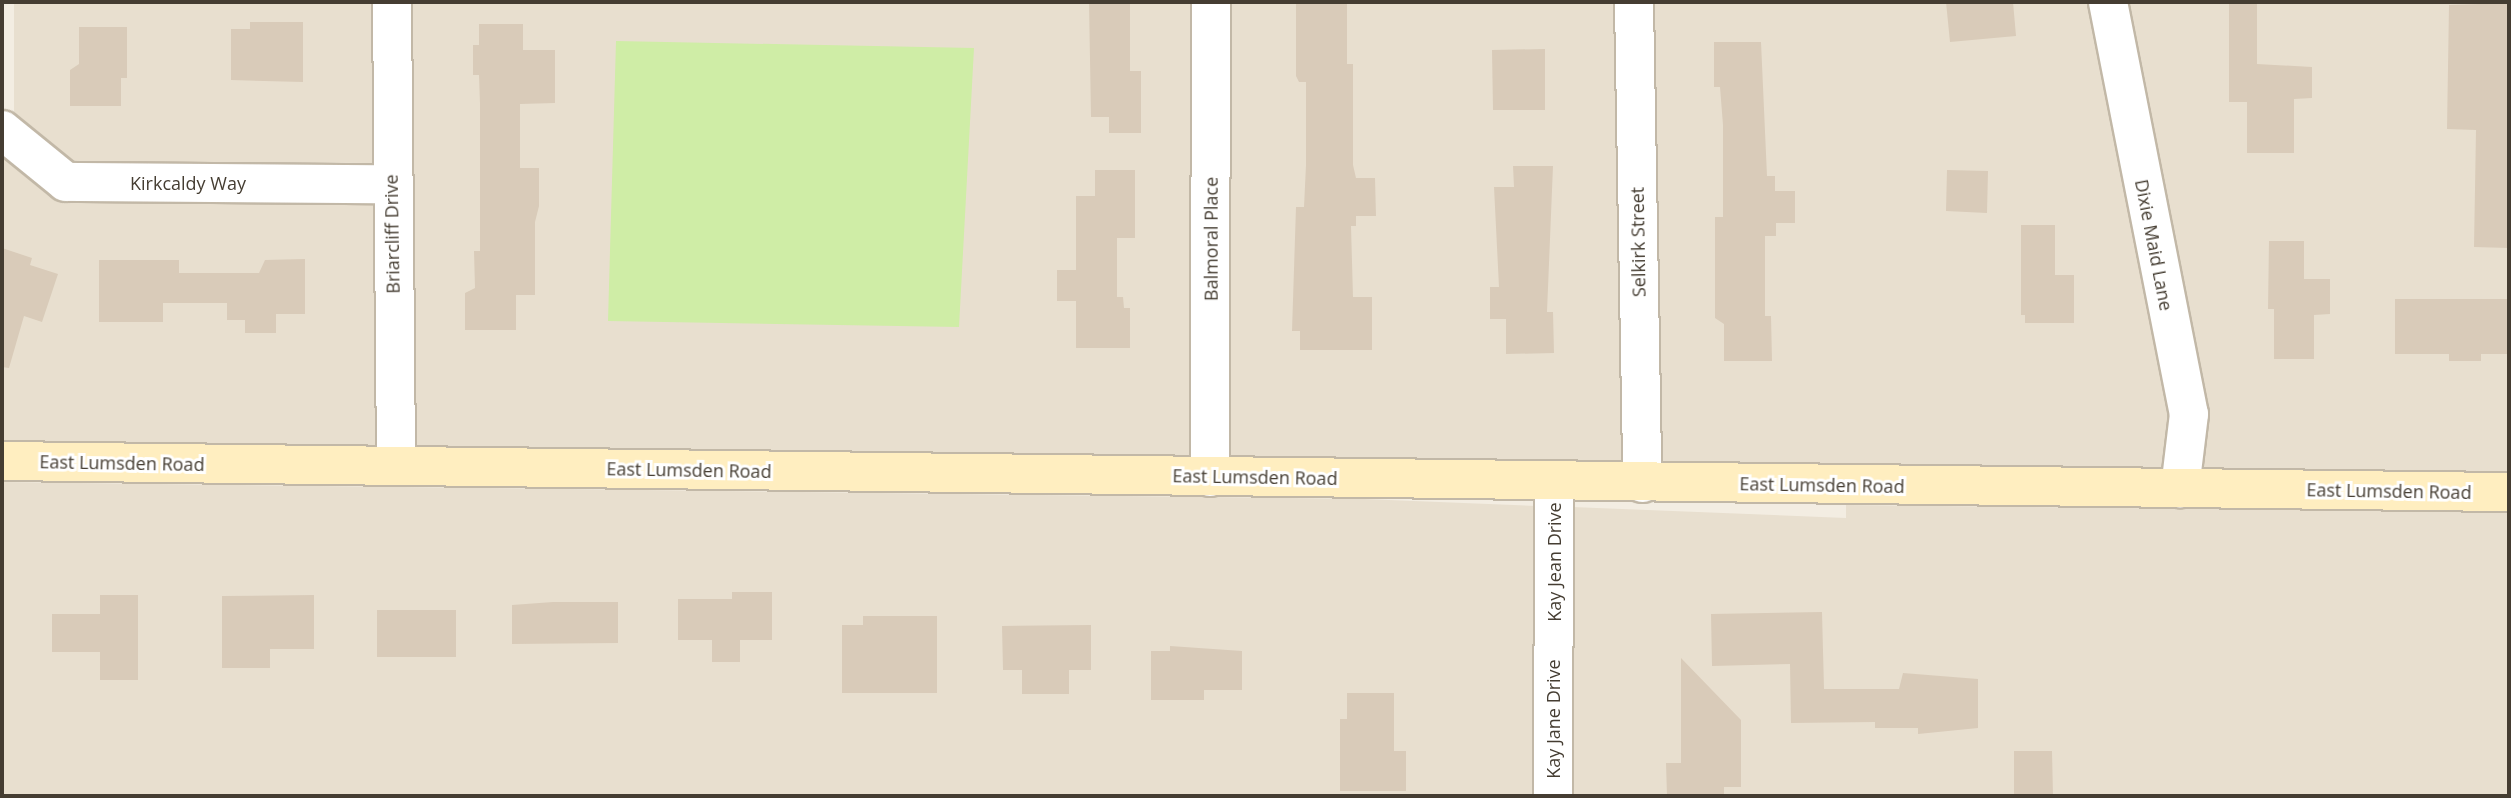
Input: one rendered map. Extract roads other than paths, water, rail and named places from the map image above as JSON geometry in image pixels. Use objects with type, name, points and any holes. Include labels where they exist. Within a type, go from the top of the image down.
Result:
[{"type":"street","name":"Briarcliff Drive","points":[[392,2],[391,184],[396,466]]},
{"type":"street","name":"Balmoral Place","points":[[1210,477],[1211,2]]},
{"type":"street","name":"Selkirk Street","points":[[1634,2],[1642,483]]},
{"type":"street","name":"Dixie Maid Lane","points":[[2108,2],[2189,414],[2180,488]]},
{"type":"street","name":"Kirkcaldy Way","points":[[2,131],[66,182],[391,184]]},
{"type":"street","name":"East Lumsden Road","points":[[2,461],[2509,492]]},
{"type":"street","name":"Kay Jean Drive","points":[[1554,481],[1554,642]]},
{"type":"street","name":"Kay Jane Drive","points":[[1553,796],[1554,642]]}]
